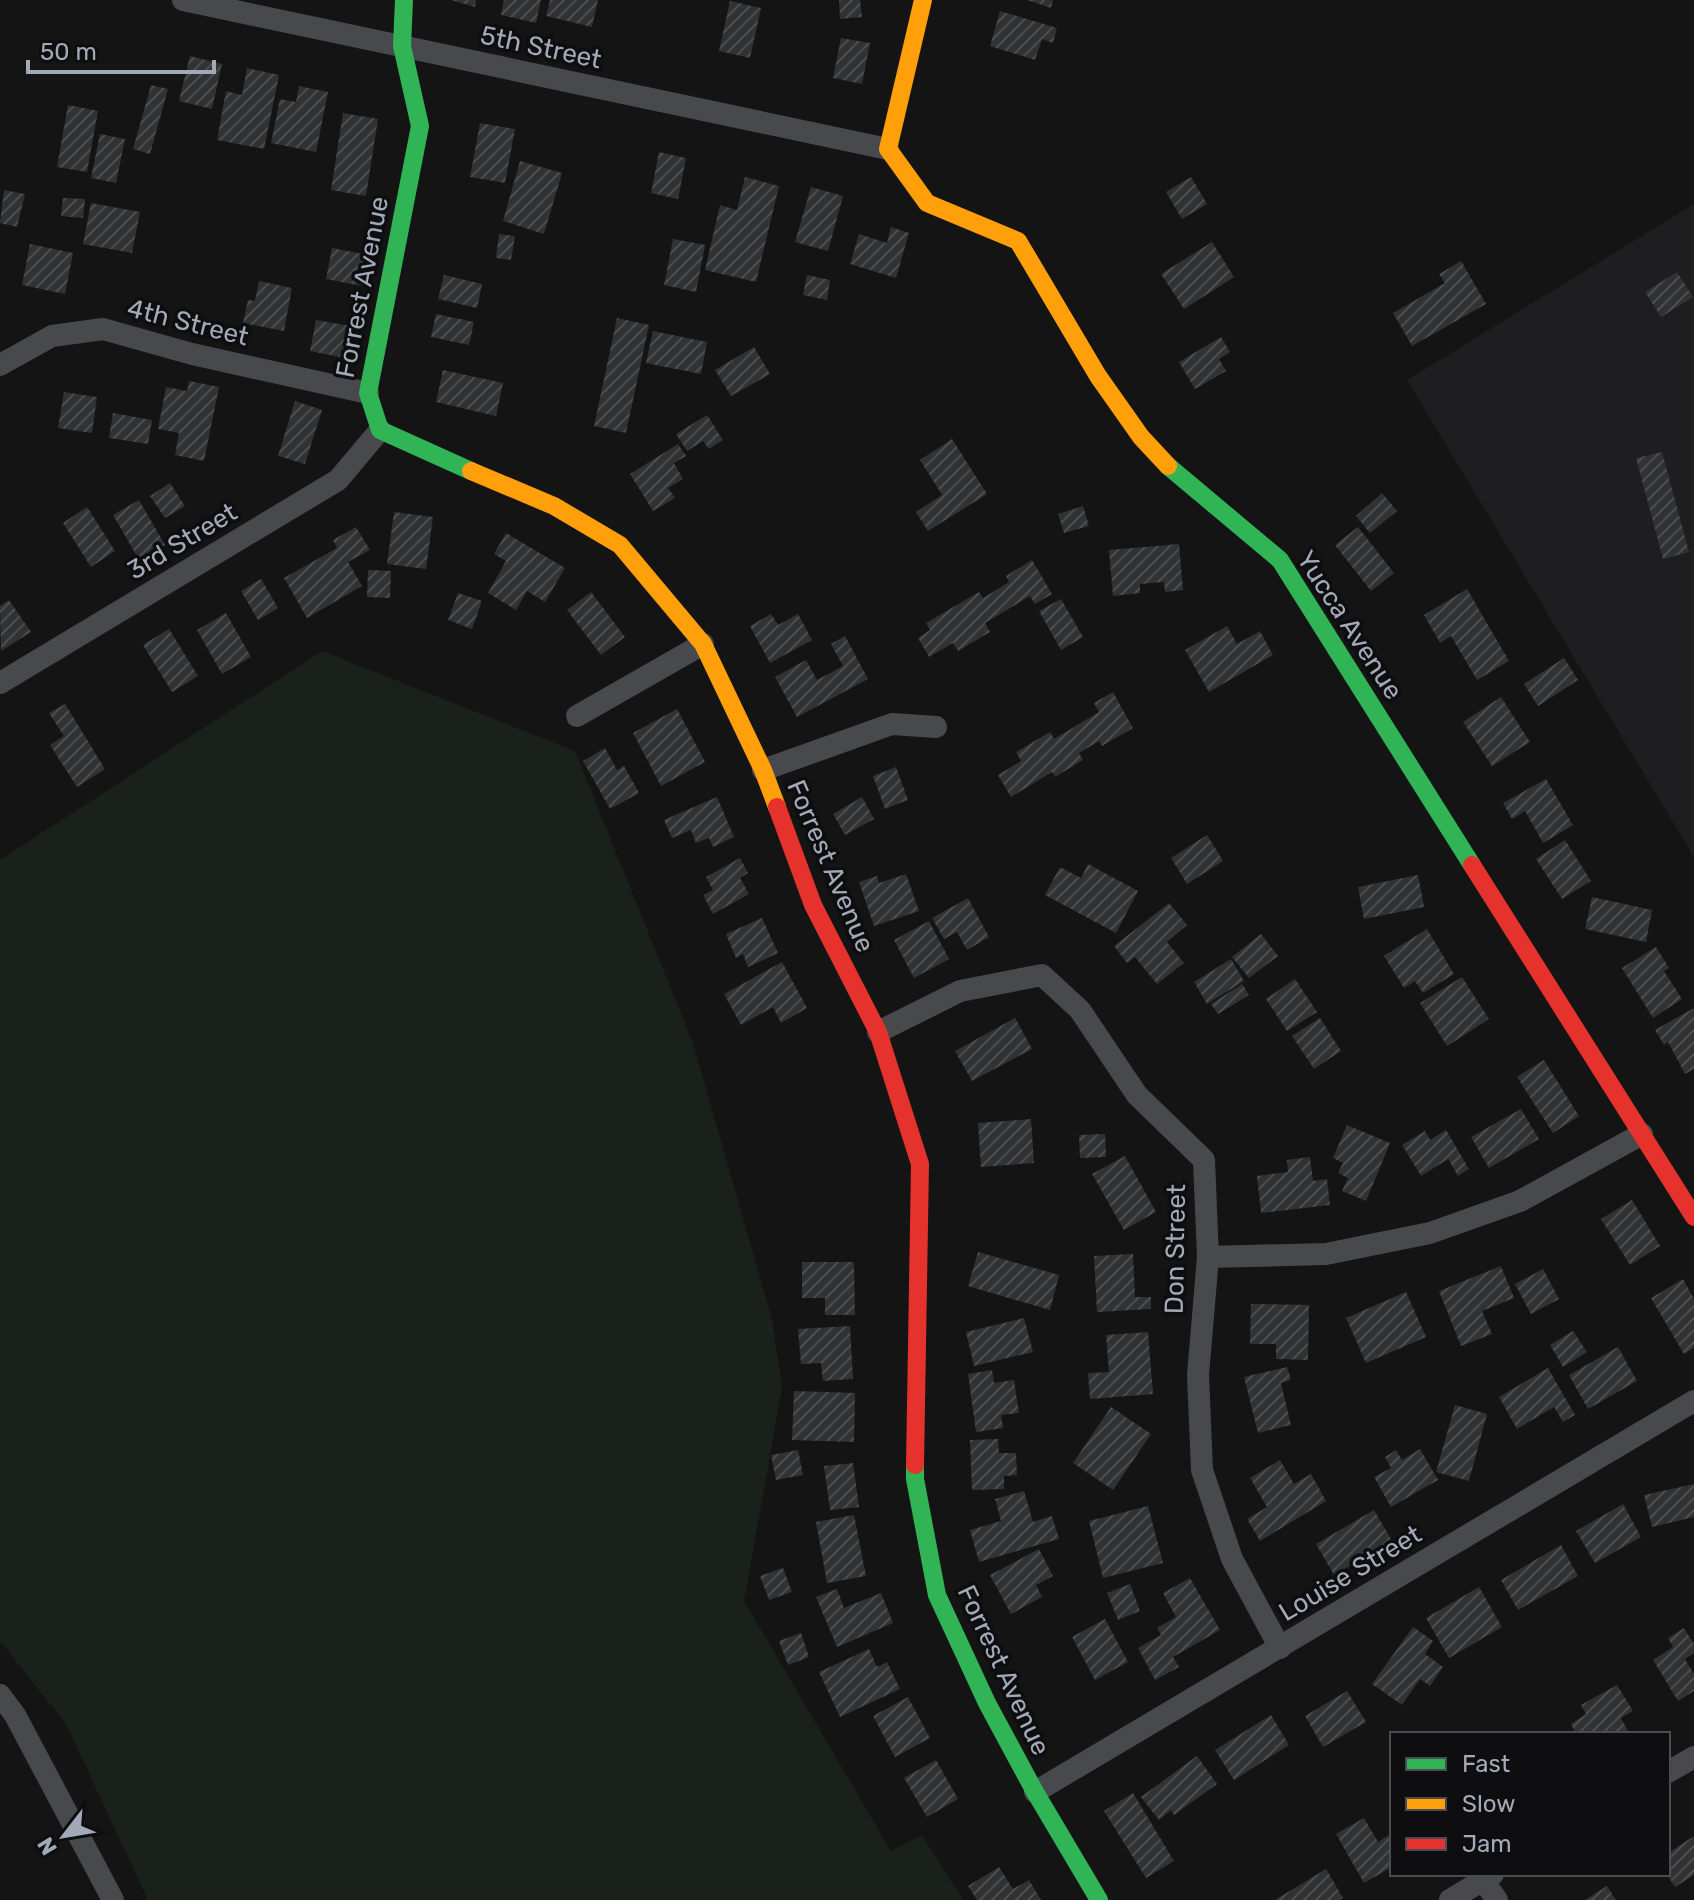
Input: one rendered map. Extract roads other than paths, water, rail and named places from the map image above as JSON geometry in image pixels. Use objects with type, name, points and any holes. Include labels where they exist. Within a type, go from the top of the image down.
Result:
[{"type":"street","name":"5th Street","points":[[183,0],[888,149]]},
{"type":"street","name":"Forrest Avenue","points":[[404,0],[402,46],[420,126],[368,393],[380,430],[554,506],[620,545],[703,644],[763,770],[813,905],[878,1032],[920,1164],[915,1479],[937,1595],[987,1703],[1099,1900]]},
{"type":"street","points":[[888,149],[923,0]]},
{"type":"street","name":"Yucca Avenue","points":[[888,149],[927,203],[1018,241],[1098,376],[1141,437],[1166,464],[1280,560],[1694,1217]]},
{"type":"street","name":"4th Street","points":[[0,365],[52,336],[103,329],[192,354],[368,393]]},
{"type":"street","name":"3rd Street","points":[[0,683],[338,480],[380,430]]},
{"type":"street","points":[[577,716],[703,644]]},
{"type":"street","points":[[763,770],[892,724],[936,727]]},
{"type":"street","name":"Don Street","points":[[878,1032],[960,991],[1042,975],[1080,1010],[1137,1095],[1204,1160],[1208,1257],[1198,1375],[1202,1470],[1232,1559],[1280,1648]]},
{"type":"street","points":[[1208,1257],[1326,1254],[1430,1233],[1520,1201],[1642,1134]]},
{"type":"street","name":"Louise Street","points":[[1035,1792],[1694,1401]]},
{"type":"street","points":[[0,1695],[15,1715],[113,1900]]},
{"type":"street","points":[[1670,1771],[1694,1757]]},
{"type":"street","points":[[1450,1900],[1488,1877],[1497,1900]]}]
